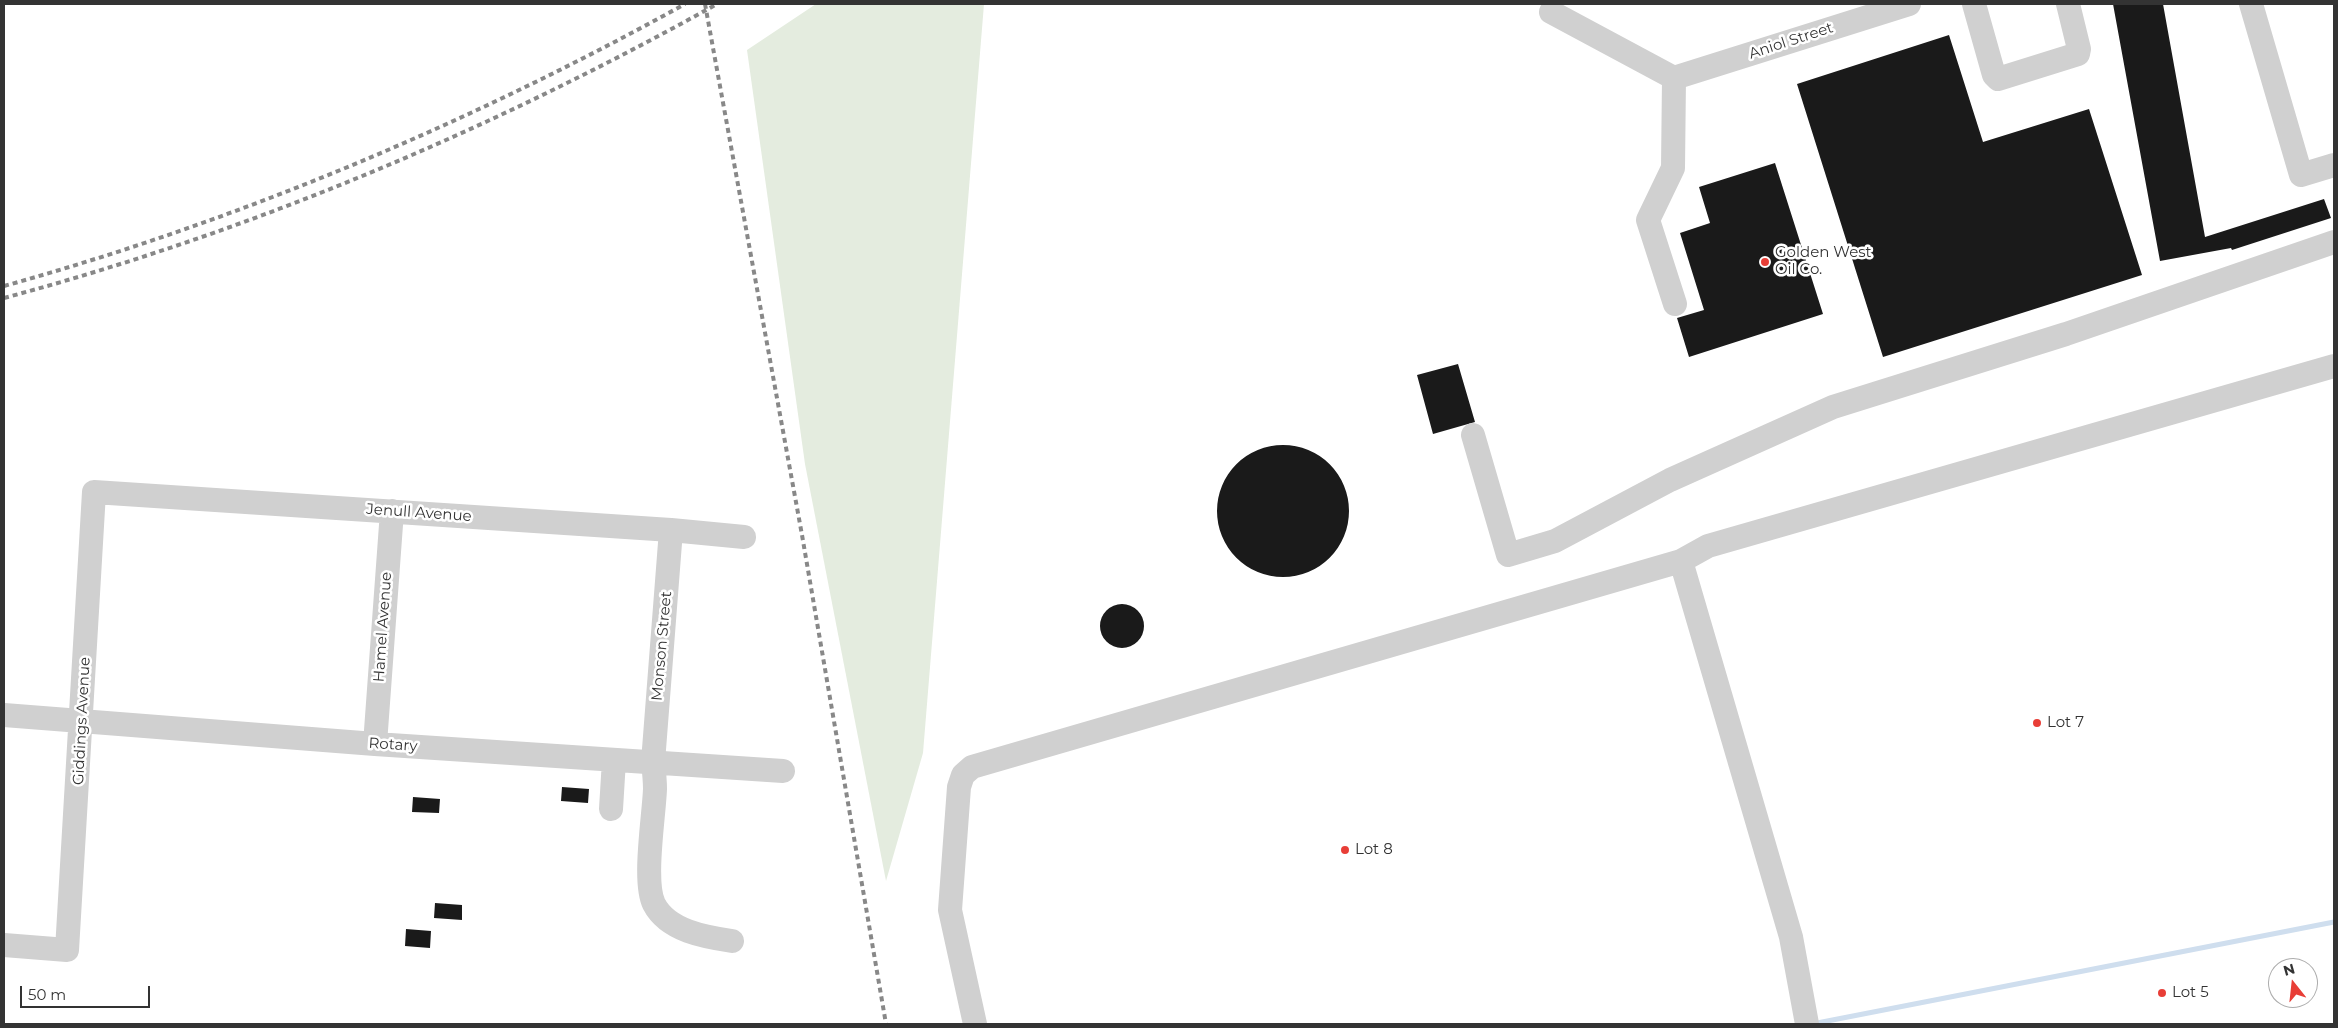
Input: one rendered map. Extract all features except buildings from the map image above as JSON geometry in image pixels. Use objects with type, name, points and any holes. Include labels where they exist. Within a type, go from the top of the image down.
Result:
[{"type":"street","name":"Aniol Street","points":[[1674,78],[1909,4]]},
{"type":"street","points":[[1974,4],[1994,75],[1998,79],[2078,54],[2079,49],[2068,4]]},
{"type":"street","points":[[2251,4],[2301,175],[2334,165]]},
{"type":"street","points":[[1552,12],[1674,78],[1673,168],[1648,220],[1675,304]]},
{"type":"street","points":[[1473,435],[1508,555],[1556,541],[1670,480],[1834,407],[2066,334],[2334,242]]},
{"type":"street","points":[[975,1024],[950,910],[959,787],[963,776],[972,767],[1681,562],[1708,546],[2334,366]]},
{"type":"street","name":"Jenull Avenue","points":[[94,492],[671,530],[744,537]]},
{"type":"street","name":"Giddings Avenue","points":[[4,945],[67,950],[94,492]]},
{"type":"street","name":"Hamel Avenue","points":[[374,744],[392,511]]},
{"type":"street","name":"Monson Street","points":[[671,530],[653,762],[655,788],[650,887],[654,905],[672,922],[699,936],[732,941]]},
{"type":"street","points":[[1681,562],[1791,937],[1806,1013]]},
{"type":"street","name":"Rotary","points":[[4,715],[374,744],[400,754],[614,760],[783,771]]},
{"type":"street","points":[[611,809],[614,760]]},
{"type":"shaded area","points":[[816,4],[984,4],[923,753],[886,881],[805,464],[747,50]]},
{"type":"waterway","points":[[1812,1024],[2334,922]]},
{"type":"railway","points":[[4,286],[180,231],[353,165],[521,89],[604,48],[685,4]]},
{"type":"railway","points":[[705,4],[802,535],[886,1024]]},
{"type":"railway","points":[[4,298],[189,242],[369,173],[458,135],[545,94],[717,4]]},
{"type":"place","name":"Golden West Oil Co.","points":[[1765,262]]},
{"type":"place","name":"Lot 7","points":[[2037,723]]},
{"type":"place","name":"Lot 8","points":[[1345,850]]},
{"type":"place","name":"Lot 5","points":[[2162,993]]}]
